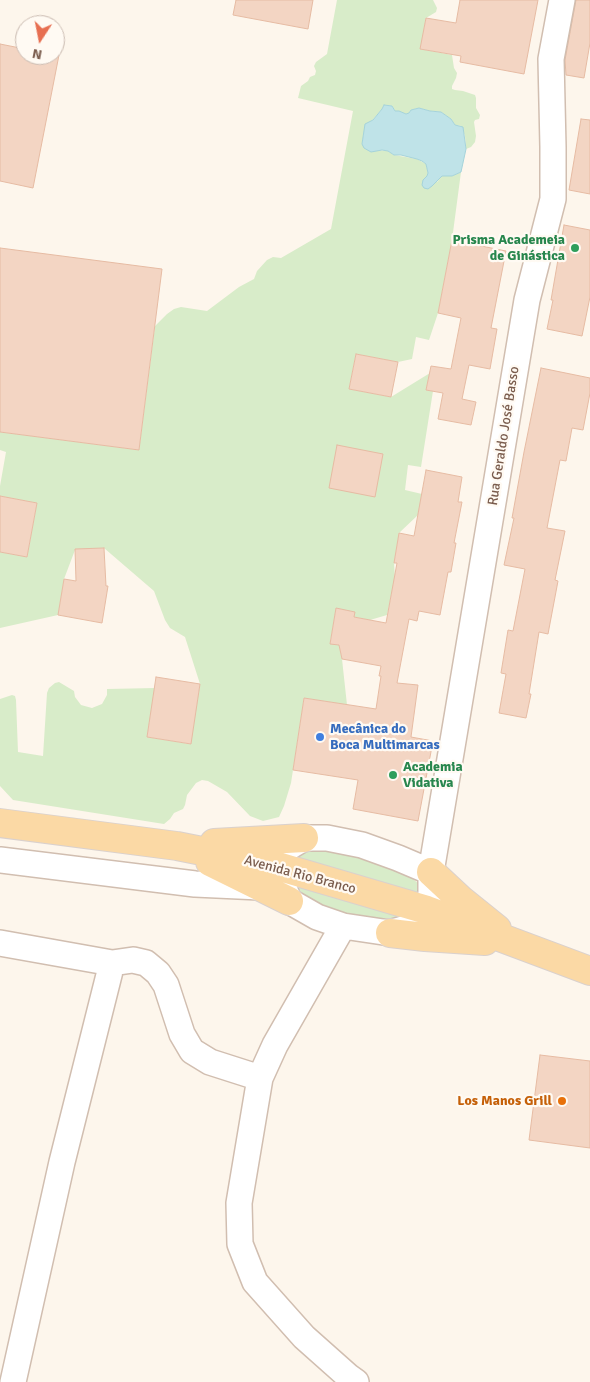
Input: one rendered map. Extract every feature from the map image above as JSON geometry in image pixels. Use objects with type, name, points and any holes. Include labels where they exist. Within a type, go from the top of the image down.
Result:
[{"type":"main road","name":"Avenida Rio Branco","points":[[0,823],[177,846],[278,866],[427,910],[590,971]]},
{"type":"main road","points":[[177,846],[304,838]]},
{"type":"main road","points":[[177,846],[289,901]]},
{"type":"main road","points":[[431,872],[461,900],[514,943]]},
{"type":"main road","points":[[390,933],[514,943]]},
{"type":"street","name":"Rua Geraldo José Basso","points":[[427,910],[431,894],[431,872],[527,300],[553,199],[551,59],[562,0]]},
{"type":"street","points":[[427,910],[416,925],[390,933],[343,926],[317,916],[289,901],[278,866],[281,855],[289,847],[304,838],[327,838],[362,845],[431,872]]},
{"type":"street","points":[[0,860],[195,884],[260,887]]},
{"type":"street","points":[[343,926],[275,1045],[260,1078],[239,1203],[240,1244],[255,1282],[304,1337],[356,1382]]},
{"type":"street","points":[[0,943],[112,963],[134,960],[146,963],[158,973],[166,985],[182,1034],[192,1051],[210,1062],[260,1078]]},
{"type":"street","points":[[13,1382],[62,1162],[112,963]]},
{"type":"green space","points":[[337,0],[433,0],[437,8],[436,12],[426,18],[421,49],[452,55],[454,68],[457,73],[452,89],[475,95],[476,108],[480,115],[479,119],[474,122],[475,142],[466,149],[465,136],[461,126],[455,125],[451,119],[441,112],[419,108],[411,110],[406,114],[395,111],[392,106],[384,105],[364,132],[362,144],[375,150],[388,151],[394,155],[417,159],[426,164],[427,176],[437,182],[442,176],[452,176],[461,172],[452,240],[438,313],[429,340],[416,337],[412,359],[398,362],[356,354],[349,389],[391,397],[430,373],[426,390],[433,391],[421,467],[408,465],[405,490],[422,494],[418,515],[399,533],[394,563],[395,578],[387,615],[370,620],[354,617],[354,612],[336,609],[330,643],[339,645],[347,705],[304,698],[291,783],[279,817],[263,821],[250,816],[227,792],[208,781],[202,780],[196,783],[187,795],[183,809],[174,813],[164,824],[13,800],[0,786],[0,699],[12,695],[15,696],[18,752],[43,756],[47,693],[49,688],[55,683],[59,682],[74,691],[75,697],[81,705],[92,708],[102,704],[107,695],[107,689],[155,688],[147,737],[190,744],[200,684],[185,637],[170,628],[154,591],[104,548],[75,550],[64,579],[58,615],[0,628],[0,552],[27,557],[37,503],[0,496],[6,452],[0,450],[0,432],[139,450],[155,326],[174,309],[181,307],[207,311],[239,287],[254,279],[257,271],[267,260],[273,257],[281,258],[331,229],[353,111],[298,98],[301,86],[310,77],[315,75],[314,66],[316,62],[327,54]]},
{"type":"green space","points":[[327,850],[349,853],[408,875],[419,884],[425,899],[291,861],[306,851]]},
{"type":"green space","points":[[284,878],[417,918],[384,924],[348,918],[311,904]]},
{"type":"water","points":[[384,105],[392,106],[395,111],[406,114],[411,110],[419,108],[441,112],[451,119],[455,125],[463,127],[466,149],[461,172],[452,176],[442,176],[428,189],[422,185],[428,173],[426,164],[422,161],[394,155],[388,151],[371,152],[364,148],[362,144],[365,124],[373,120]]},
{"type":"building","points":[[236,0],[313,0],[308,29],[233,15]]},
{"type":"building","points":[[460,0],[538,0],[524,74],[460,62],[461,56],[420,49],[426,18],[456,23]]},
{"type":"building","points":[[576,0],[590,0],[590,43],[584,78],[566,75],[565,60]]},
{"type":"building","points":[[0,44],[15,47],[15,65],[57,65],[33,188],[0,181]]},
{"type":"building","points":[[581,119],[590,120],[590,194],[569,190]]},
{"type":"building","points":[[564,225],[590,230],[590,297],[582,336],[547,329]]},
{"type":"building","points":[[452,240],[506,251],[491,328],[497,329],[490,369],[469,365],[462,399],[476,402],[471,425],[438,419],[443,393],[426,390],[431,366],[451,369],[461,318],[438,313]]},
{"type":"building","points":[[0,248],[162,269],[139,450],[0,432]]},
{"type":"building","points":[[356,354],[398,362],[391,397],[349,389]]},
{"type":"building","points":[[541,368],[590,378],[590,393],[583,430],[572,428],[566,461],[560,460],[547,528],[565,531],[555,580],[558,581],[548,634],[539,632],[526,718],[499,713],[506,674],[501,673],[508,630],[513,631],[525,569],[504,565]]},
{"type":"building","points":[[337,445],[383,454],[375,497],[329,488]]},
{"type":"building","points":[[426,470],[462,477],[458,502],[462,502],[454,543],[456,543],[451,572],[448,572],[440,615],[419,611],[417,621],[409,619],[397,683],[418,685],[411,737],[433,741],[418,821],[353,809],[358,780],[293,770],[304,698],[376,709],[381,666],[342,659],[339,645],[330,644],[336,608],[355,612],[354,617],[386,623],[397,563],[394,563],[399,533],[414,536]]},
{"type":"building","points":[[0,496],[37,503],[27,557],[0,552]]},
{"type":"building","points":[[104,548],[106,586],[108,586],[102,623],[58,615],[64,579],[76,581],[75,549]]},
{"type":"building","points":[[156,677],[200,684],[191,744],[147,737]]},
{"type":"building","name":"Los Manos Grill","points":[[540,1055],[590,1061],[590,1148],[529,1140]]},
{"type":"place","name":"Prisma Academeia de Ginástica","points":[[575,248]]},
{"type":"place","name":"Mecânica do Boca Multimarcas","points":[[320,737]]},
{"type":"place","name":"Academia Vidativa","points":[[393,775]]},
{"type":"place","name":"Los Manos Grill","points":[[562,1101]]}]
